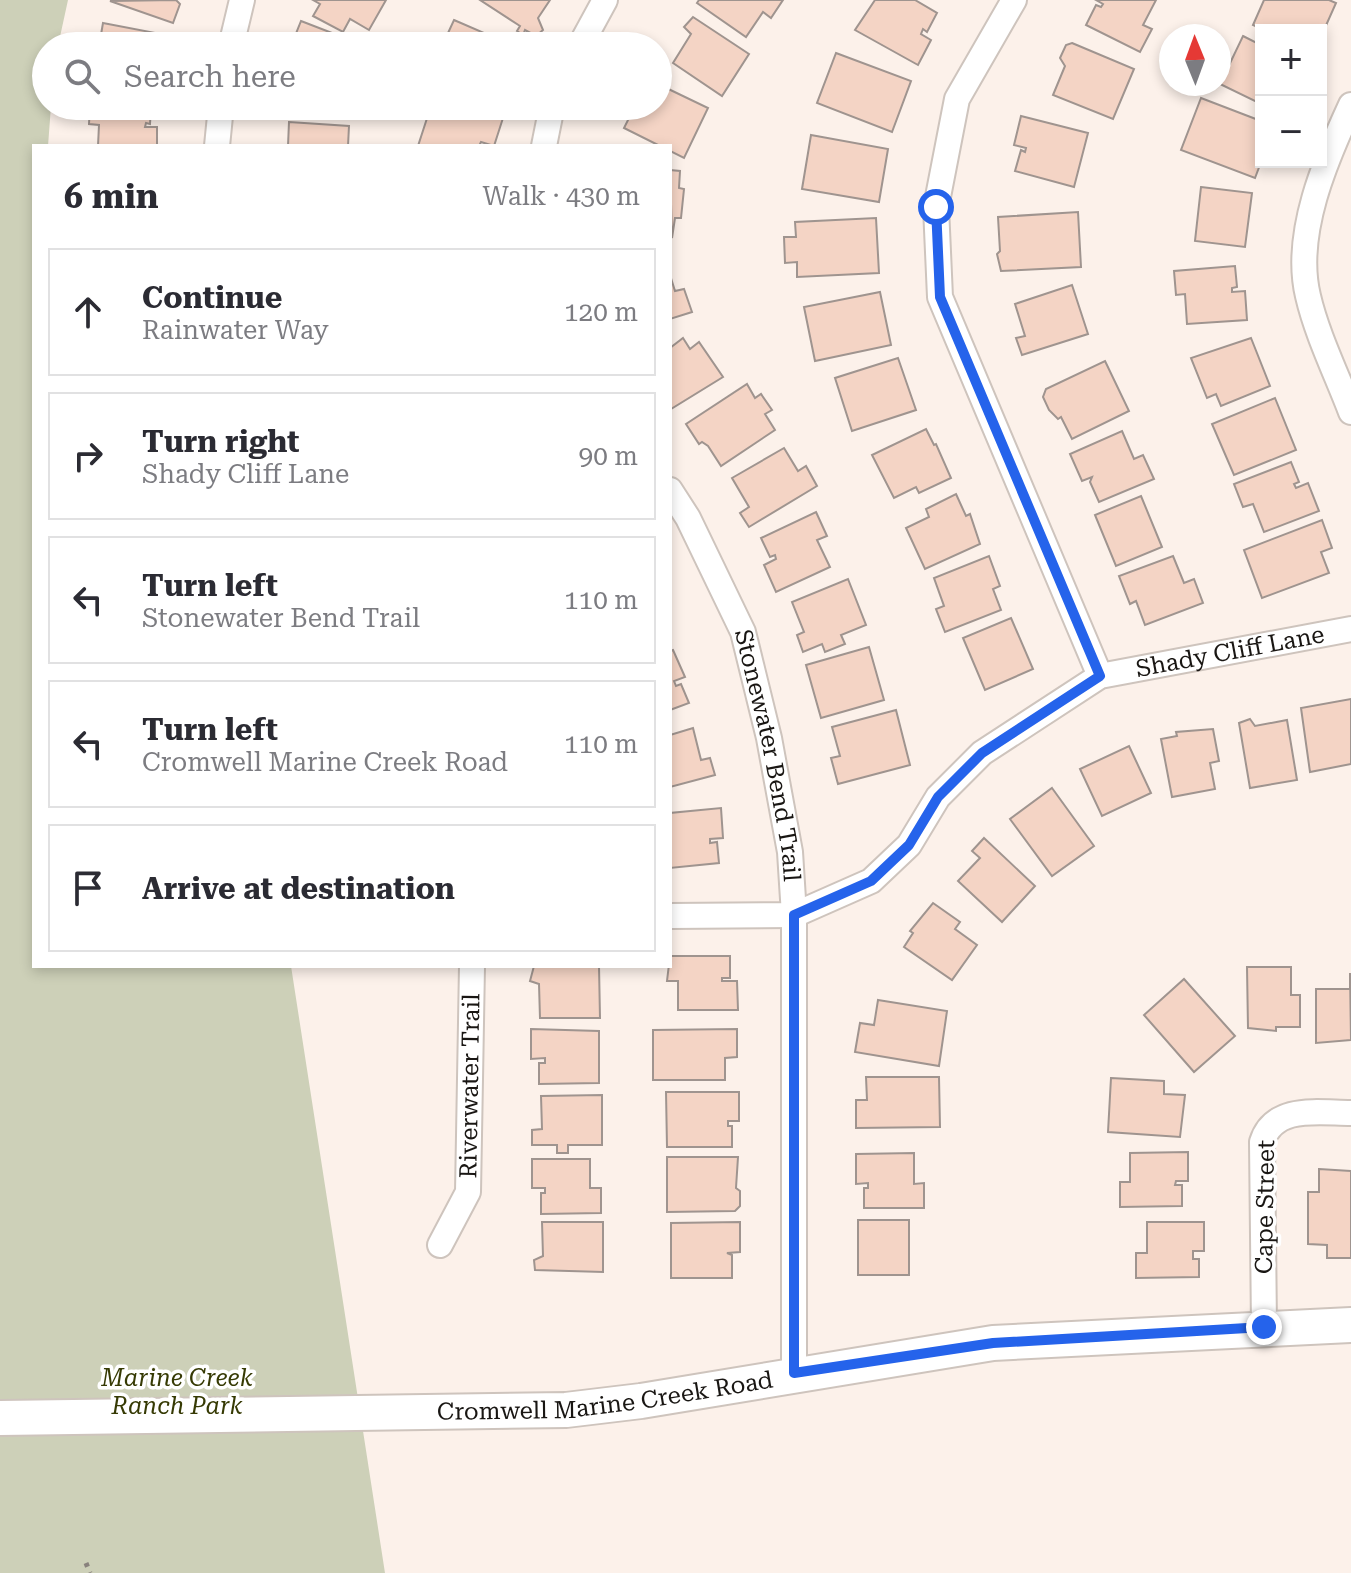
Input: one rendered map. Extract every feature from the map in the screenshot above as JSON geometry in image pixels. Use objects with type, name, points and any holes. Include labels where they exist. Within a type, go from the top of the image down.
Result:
[{"type":"main road","name":"Cromwell Marine Creek Road","points":[[0,1418],[520,1411],[641,1401],[794,1373],[993,1343],[1351,1325]]},
{"type":"street","points":[[234,32],[242,0]]},
{"type":"street","points":[[588,32],[605,0]]},
{"type":"street","points":[[1014,0],[957,99],[936,207],[940,297],[1100,676]]},
{"type":"street","points":[[1351,105],[1321,170],[1305,251],[1307,295],[1351,412]]},
{"type":"street","points":[[217,144],[220,120]]},
{"type":"street","points":[[544,144],[549,120]]},
{"type":"street","name":"Stonewater Bend Trail","points":[[672,493],[688,518],[743,632],[769,738],[790,852],[794,915],[794,1373]]},
{"type":"street","name":"Shady Cliff Lane","points":[[672,916],[794,915],[871,881],[909,845],[938,797],[982,753],[1100,676],[1351,629]]},
{"type":"street","name":"Riverwater Trail","points":[[440,1245],[468,1192],[472,968]]},
{"type":"street","name":"Cape Street","points":[[1264,1327],[1262,1142],[1266,1130],[1283,1115],[1351,1113]]},
{"type":"path","points":[[86,1563],[90,1573]]},
{"type":"green space","name":"Marine Creek Ranch Park","points":[[0,0],[68,0],[61,32],[32,32],[32,120],[50,120],[48,144],[32,144],[32,968],[291,968],[385,1573],[0,1573]]},
{"type":"building","points":[[176,0],[180,4],[173,23],[110,1]]},
{"type":"building","points":[[313,0],[386,0],[369,30],[350,19],[343,32],[313,16],[320,4]]},
{"type":"building","points":[[480,0],[550,0],[538,18],[543,30],[518,32],[520,26]]},
{"type":"building","points":[[699,0],[783,0],[771,18],[763,12],[746,37],[697,3]]},
{"type":"building","points":[[875,0],[915,0],[937,13],[927,32],[923,29],[921,34],[931,40],[918,65],[855,30]]},
{"type":"building","points":[[1096,0],[1156,0],[1143,25],[1152,29],[1140,52],[1086,25],[1096,5],[1101,7],[1103,4]]},
{"type":"building","points":[[1264,0],[1329,0],[1336,3],[1327,24],[1253,25]]},
{"type":"building","points":[[693,17],[749,54],[722,96],[673,63],[691,34],[684,27]]},
{"type":"building","points":[[454,20],[482,32],[448,32]]},
{"type":"building","points":[[301,21],[330,32],[297,32]]},
{"type":"building","points":[[103,23],[150,32],[101,32]]},
{"type":"building","points":[[1243,36],[1255,42],[1255,101],[1231,89],[1231,61]]},
{"type":"building","points":[[1072,43],[1134,69],[1113,119],[1053,95],[1065,66],[1060,58],[1066,45]]},
{"type":"building","points":[[836,53],[911,81],[892,132],[817,103]]},
{"type":"building","points":[[672,91],[708,108],[684,158],[672,152],[672,144],[656,144],[624,128],[628,120],[672,120]]},
{"type":"building","points":[[1201,98],[1255,119],[1255,168],[1259,168],[1255,178],[1181,150]]},
{"type":"building","points":[[1021,116],[1088,133],[1074,187],[1015,171],[1021,150],[1025,152],[1026,148],[1014,145]]},
{"type":"building","points":[[89,120],[150,120],[145,127],[157,127],[157,144],[98,144],[99,125],[89,124]]},
{"type":"building","points":[[426,120],[502,120],[495,144],[419,144]]},
{"type":"building","points":[[289,122],[349,126],[348,144],[288,144]]},
{"type":"building","points":[[811,135],[888,149],[879,202],[802,189]]},
{"type":"building","points":[[672,170],[680,171],[679,188],[684,189],[681,218],[675,218],[672,238]]},
{"type":"building","points":[[1201,187],[1252,193],[1245,247],[1195,241]]},
{"type":"building","points":[[1078,212],[1081,267],[1001,271],[997,254],[1000,251],[998,217]]},
{"type":"building","points":[[876,218],[879,273],[797,277],[797,262],[785,263],[784,237],[796,237],[795,222]]},
{"type":"building","points":[[1235,266],[1237,287],[1232,288],[1232,292],[1245,291],[1247,320],[1187,324],[1185,294],[1176,295],[1174,271]]},
{"type":"building","points":[[672,281],[675,291],[684,289],[692,312],[672,318]]},
{"type":"building","points":[[1072,285],[1088,334],[1022,355],[1016,338],[1025,336],[1015,304]]},
{"type":"building","points":[[880,292],[891,345],[815,361],[804,307]]},
{"type":"building","points":[[683,338],[690,349],[699,342],[723,377],[672,408],[672,346]]},
{"type":"building","points":[[1251,338],[1270,386],[1221,406],[1216,394],[1207,398],[1191,358]]},
{"type":"building","points":[[898,358],[916,410],[852,431],[835,378]]},
{"type":"building","points":[[1105,361],[1129,411],[1072,439],[1061,417],[1058,419],[1049,410],[1043,397],[1046,389]]},
{"type":"building","points":[[747,384],[755,398],[761,394],[772,410],[765,414],[775,430],[721,466],[708,446],[702,442],[699,444],[686,424]]},
{"type":"building","points":[[1275,398],[1296,450],[1234,475],[1212,424]]},
{"type":"building","points":[[926,429],[951,478],[919,493],[916,487],[894,498],[872,455]]},
{"type":"building","points":[[1122,431],[1134,459],[1143,455],[1154,479],[1099,502],[1090,482],[1092,477],[1082,481],[1070,454]]},
{"type":"building","points":[[784,448],[798,471],[806,466],[817,486],[749,527],[740,513],[749,507],[732,478]]},
{"type":"building","points":[[1291,462],[1299,482],[1294,484],[1296,488],[1308,483],[1319,511],[1264,532],[1253,504],[1243,507],[1234,484]]},
{"type":"building","points":[[956,494],[966,516],[970,514],[980,544],[925,569],[906,528],[929,517],[926,509]]},
{"type":"building","points":[[1141,496],[1162,547],[1116,566],[1095,515]]},
{"type":"building","points":[[816,512],[827,536],[817,540],[830,567],[776,592],[764,565],[776,559],[775,555],[770,557],[761,538]]},
{"type":"building","points":[[1322,520],[1332,548],[1321,552],[1329,573],[1262,598],[1244,550]]},
{"type":"building","points":[[989,556],[1000,586],[993,589],[1001,610],[945,632],[936,609],[944,606],[934,578]]},
{"type":"building","points":[[1173,556],[1184,583],[1194,579],[1203,603],[1145,625],[1136,601],[1130,604],[1119,576]]},
{"type":"building","points":[[848,579],[866,625],[841,635],[845,644],[825,652],[822,644],[803,652],[797,635],[804,632],[792,602]]},
{"type":"building","points":[[1011,618],[1033,669],[985,690],[963,638]]},
{"type":"building","points":[[869,647],[884,700],[821,718],[806,665]]},
{"type":"building","points":[[672,650],[685,677],[674,681],[676,686],[681,684],[689,703],[672,709]]},
{"type":"building","points":[[1351,699],[1351,764],[1310,772],[1301,708]]},
{"type":"building","points":[[896,710],[910,765],[838,784],[831,758],[840,756],[832,727]]},
{"type":"building","points":[[1250,719],[1255,726],[1287,720],[1297,780],[1250,788],[1239,723]]},
{"type":"building","points":[[693,728],[701,760],[710,758],[715,775],[672,786],[672,734]]},
{"type":"building","points":[[1213,729],[1219,761],[1210,763],[1215,789],[1172,797],[1161,739],[1177,736],[1176,732]]},
{"type":"building","points":[[1129,746],[1151,793],[1102,816],[1080,769]]},
{"type":"building","points":[[1052,788],[1094,846],[1052,876],[1010,819]]},
{"type":"building","points":[[721,808],[723,838],[710,839],[710,843],[717,842],[719,863],[672,868],[672,813]]},
{"type":"building","points":[[984,838],[1035,886],[1002,922],[958,881],[980,858],[972,851]]},
{"type":"building","points":[[933,903],[960,922],[955,929],[977,945],[952,980],[904,947],[913,933],[910,931]]},
{"type":"building","points":[[672,956],[730,956],[730,978],[722,978],[722,981],[737,981],[738,1010],[678,1010],[678,981],[667,981]]},
{"type":"building","points":[[1247,967],[1291,967],[1291,995],[1300,995],[1300,1027],[1276,1027],[1276,1031],[1248,1028]]},
{"type":"building","points":[[533,968],[599,968],[600,1018],[540,1018],[539,984],[530,981]]},
{"type":"building","points":[[1350,973],[1351,1040],[1316,1043],[1316,989],[1350,989]]},
{"type":"building","points":[[1184,979],[1235,1036],[1194,1072],[1144,1015]]},
{"type":"building","points":[[878,1000],[947,1011],[939,1066],[855,1052],[860,1023],[874,1025]]},
{"type":"building","points":[[531,1029],[599,1031],[599,1083],[539,1084],[539,1063],[545,1063],[545,1058],[531,1059]]},
{"type":"building","points":[[737,1029],[737,1057],[725,1058],[725,1080],[653,1080],[653,1030]]},
{"type":"building","points":[[866,1077],[939,1077],[940,1127],[856,1128],[856,1100],[867,1100]]},
{"type":"building","points":[[1111,1078],[1164,1081],[1164,1094],[1185,1095],[1180,1137],[1108,1132]]},
{"type":"building","points":[[666,1092],[739,1092],[739,1121],[728,1121],[728,1126],[732,1126],[732,1147],[667,1147]]},
{"type":"building","points":[[602,1095],[602,1145],[568,1145],[568,1153],[557,1153],[557,1145],[532,1145],[532,1130],[542,1129],[541,1096]]},
{"type":"building","points":[[1188,1152],[1188,1181],[1176,1181],[1175,1185],[1182,1185],[1182,1206],[1120,1207],[1120,1182],[1130,1182],[1130,1153]]},
{"type":"building","points":[[914,1153],[914,1184],[924,1183],[924,1208],[864,1208],[864,1188],[868,1188],[868,1183],[856,1184],[856,1154]]},
{"type":"building","points":[[667,1157],[738,1157],[736,1188],[740,1191],[740,1206],[735,1211],[667,1212]]},
{"type":"building","points":[[532,1159],[590,1159],[590,1188],[601,1188],[601,1213],[541,1214],[541,1193],[545,1193],[545,1188],[532,1188]]},
{"type":"building","points":[[1319,1169],[1351,1171],[1351,1258],[1327,1258],[1327,1245],[1308,1244],[1308,1192],[1319,1192]]},
{"type":"building","points":[[858,1220],[909,1220],[909,1275],[858,1275]]},
{"type":"building","points":[[542,1222],[603,1222],[603,1272],[535,1270],[534,1260],[543,1256]]},
{"type":"building","points":[[740,1222],[740,1252],[727,1253],[732,1255],[732,1278],[671,1278],[671,1223]]},
{"type":"building","points":[[1147,1222],[1204,1222],[1204,1251],[1193,1251],[1193,1259],[1199,1259],[1199,1277],[1136,1278],[1136,1253],[1147,1253]]},
{"type":"route","points":[[936,207],[940,297],[1006,447],[1100,676],[982,753],[938,797],[909,845],[871,881],[794,915],[794,1373],[993,1343],[1264,1327]]}]
